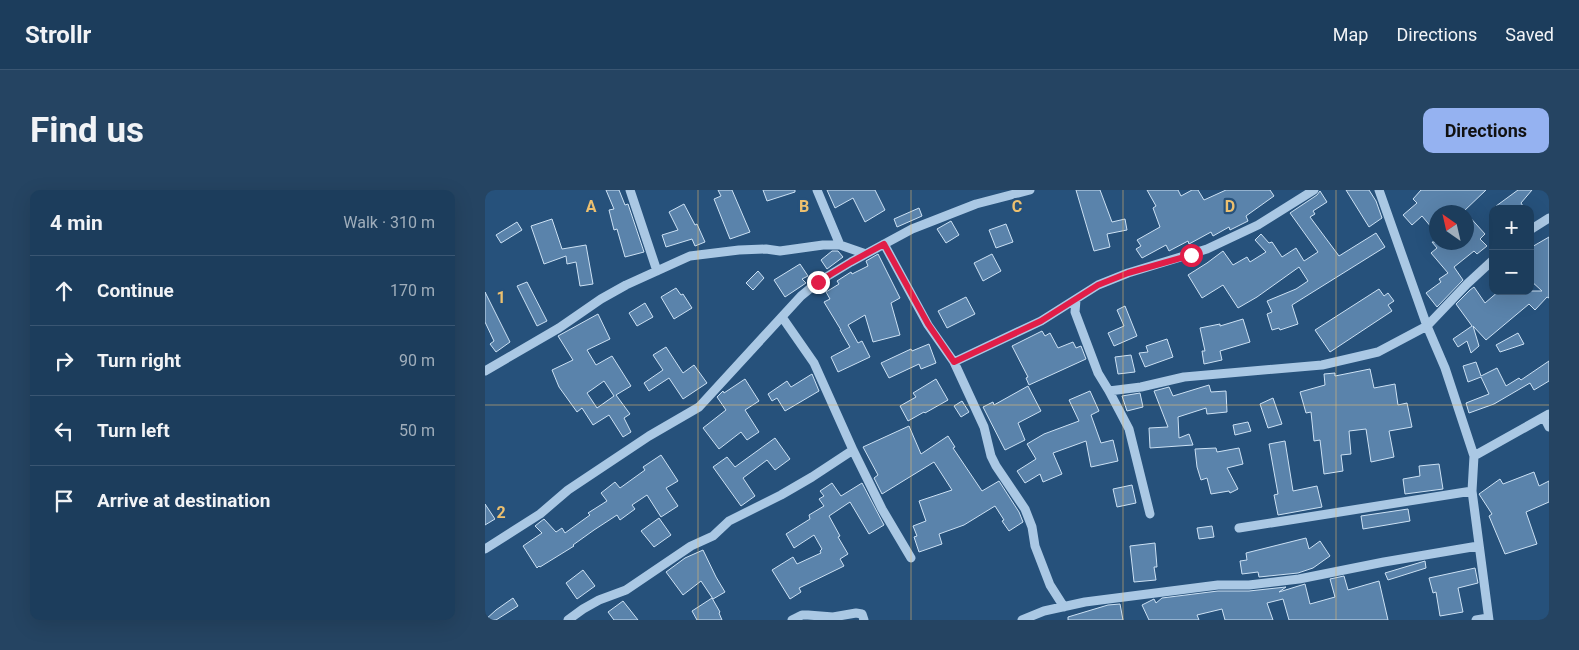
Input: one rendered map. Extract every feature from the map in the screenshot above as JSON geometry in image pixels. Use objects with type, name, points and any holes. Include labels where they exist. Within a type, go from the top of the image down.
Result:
[{"type":"street","points":[[630,190],[657,271]]},
{"type":"street","points":[[817,190],[840,244]]},
{"type":"street","points":[[485,549],[540,514],[568,490],[649,436],[699,407],[801,296],[818,282],[912,229],[976,204],[1030,190]]},
{"type":"street","points":[[954,362],[1041,321],[1098,285],[1128,273],[1207,249],[1258,225],[1313,190]]},
{"type":"street","points":[[1379,190],[1427,326],[1445,368],[1474,456],[1472,492],[1489,619],[1476,620]]},
{"type":"street","points":[[1534,227],[1549,218]]},
{"type":"street","points":[[485,371],[559,328],[601,299],[626,285],[690,256],[739,250],[780,250],[840,244],[866,254]]},
{"type":"street","points":[[884,244],[928,324],[954,362],[984,427],[991,456],[1025,509],[1032,528],[1035,546],[1050,585],[1064,607]]},
{"type":"street","points":[[1109,391],[1141,387],[1184,377],[1322,365],[1378,352],[1427,326],[1489,264]]},
{"type":"street","points":[[1076,300],[1075,312],[1098,373],[1129,429],[1150,514]]},
{"type":"street","points":[[1060,309],[1075,312]]},
{"type":"street","points":[[782,317],[814,362],[853,450],[882,509],[911,558]]},
{"type":"street","points":[[1474,456],[1546,415],[1549,427]]},
{"type":"street","points":[[568,620],[599,600],[626,590],[691,546],[713,536],[729,521],[804,482],[853,450]]},
{"type":"street","points":[[1239,528],[1472,492]]},
{"type":"street","points":[[1022,620],[1044,611],[1125,596],[1218,585],[1249,585],[1299,579],[1479,546]]},
{"type":"street","points":[[793,620],[802,615],[833,617],[856,612],[862,614],[864,620]]},
{"type":"building","points":[[606,190],[619,190],[625,205],[628,204],[644,252],[625,257],[617,229],[614,230],[609,210],[614,209]]},
{"type":"building","points":[[718,190],[732,190],[750,232],[730,239],[714,199],[721,196]]},
{"type":"building","points":[[763,190],[795,190],[795,192],[767,201]]},
{"type":"building","points":[[827,190],[875,190],[885,210],[865,222],[853,198],[835,208]]},
{"type":"building","points":[[1076,190],[1100,190],[1112,222],[1125,219],[1127,230],[1107,234],[1110,247],[1094,251]]},
{"type":"building","points":[[1147,190],[1178,190],[1181,196],[1192,190],[1198,190],[1204,200],[1226,190],[1270,190],[1274,196],[1246,216],[1248,221],[1230,230],[1229,227],[1213,236],[1211,232],[1189,244],[1188,241],[1169,251],[1166,245],[1142,258],[1136,249],[1141,246],[1137,240],[1160,227],[1153,208],[1156,206]]},
{"type":"building","points":[[1346,190],[1369,190],[1376,201],[1382,218],[1369,227]]},
{"type":"building","points":[[1421,190],[1486,190],[1470,205],[1429,205],[1429,224],[1422,216],[1412,225],[1403,215],[1417,203],[1413,199]]},
{"type":"building","points":[[1518,190],[1532,190],[1521,203],[1522,205],[1497,205]]},
{"type":"building","points":[[1320,191],[1327,202],[1313,211],[1315,214],[1310,217],[1339,256],[1376,233],[1385,247],[1292,305],[1298,324],[1280,330],[1279,328],[1272,330],[1267,314],[1272,312],[1267,301],[1296,289],[1308,281],[1299,267],[1238,308],[1223,285],[1202,298],[1188,275],[1223,251],[1233,265],[1247,257],[1250,262],[1266,252],[1255,240],[1261,234],[1269,243],[1272,242],[1282,257],[1296,248],[1304,261],[1318,252],[1290,213]]},
{"type":"building","points":[[684,204],[695,225],[697,224],[705,242],[695,246],[692,239],[666,247],[662,235],[678,230],[669,212]]},
{"type":"building","points":[[919,208],[922,216],[897,227],[894,219]]},
{"type":"building","points":[[552,219],[562,249],[586,245],[593,284],[580,286],[576,262],[567,264],[566,256],[544,264],[531,226]]},
{"type":"building","points":[[951,221],[959,235],[946,243],[937,229]]},
{"type":"building","points":[[517,222],[522,230],[501,243],[496,235]]},
{"type":"building","points":[[1474,222],[1485,234],[1480,239],[1487,246],[1477,254],[1474,251],[1454,267],[1463,280],[1437,307],[1426,293],[1441,282],[1439,279],[1448,273],[1431,253],[1435,250],[1474,250]]},
{"type":"building","points":[[1006,224],[1013,242],[996,248],[989,230]]},
{"type":"building","points":[[1549,237],[1549,298],[1547,297],[1535,310],[1529,304],[1486,340],[1473,326],[1479,346],[1471,353],[1467,341],[1458,347],[1453,339],[1472,326],[1456,304],[1474,287],[1485,303],[1494,295],[1534,295],[1534,291],[1542,291],[1534,284],[1534,246]]},
{"type":"building","points":[[832,251],[838,251],[843,257],[827,269],[821,260]]},
{"type":"building","points":[[878,254],[900,298],[891,303],[900,335],[873,342],[865,315],[848,325],[858,343],[862,341],[870,357],[838,372],[831,357],[850,347],[824,302],[830,299],[826,292],[839,284],[837,281],[851,272],[852,274],[868,266],[866,261]]},
{"type":"building","points":[[992,254],[1001,271],[983,281],[974,263]]},
{"type":"building","points":[[800,264],[808,276],[802,279],[806,283],[785,297],[774,280]]},
{"type":"building","points":[[758,271],[764,278],[753,290],[746,283]]},
{"type":"building","points":[[527,282],[547,321],[537,326],[517,286]]},
{"type":"building","points":[[676,288],[681,295],[683,294],[692,308],[674,319],[661,297]]},
{"type":"building","points":[[1379,289],[1384,296],[1388,293],[1394,301],[1388,305],[1392,311],[1330,352],[1315,330]]},
{"type":"building","points":[[485,292],[510,342],[496,352],[490,344],[494,341],[485,322]]},
{"type":"building","points":[[966,297],[975,314],[947,328],[938,311]]},
{"type":"building","points":[[645,303],[653,317],[637,326],[629,313]]},
{"type":"building","points":[[1125,306],[1137,336],[1114,346],[1108,333],[1124,326],[1117,310]]},
{"type":"building","points":[[598,314],[610,339],[587,350],[596,365],[612,356],[631,386],[616,395],[630,414],[624,418],[631,432],[623,437],[609,415],[593,425],[582,408],[577,412],[559,387],[552,370],[573,360],[558,336]],"holes":[[[604,381],[614,396],[597,408],[587,393]]]},
{"type":"building","points":[[1243,319],[1250,342],[1220,351],[1222,360],[1204,364],[1202,351],[1205,351],[1200,328],[1220,324],[1220,326]]},
{"type":"building","points":[[1042,331],[1045,336],[1050,333],[1058,348],[1073,342],[1076,348],[1081,346],[1086,359],[1029,385],[1026,378],[1028,377],[1012,346]]},
{"type":"building","points":[[1518,333],[1524,344],[1500,352],[1496,345]]},
{"type":"building","points":[[1167,339],[1173,357],[1145,367],[1139,353],[1148,352],[1146,346]]},
{"type":"building","points":[[929,344],[936,363],[921,369],[919,364],[889,378],[881,363],[911,349],[912,351]]},
{"type":"building","points":[[666,347],[683,373],[694,365],[707,383],[683,399],[669,378],[649,391],[644,383],[663,370],[653,355]]},
{"type":"building","points":[[1131,355],[1135,372],[1118,374],[1115,357]]},
{"type":"building","points":[[1549,361],[1549,381],[1534,390],[1530,383],[1494,404],[1469,413],[1466,403],[1489,394],[1481,377],[1468,382],[1463,366],[1476,362],[1481,376],[1497,368],[1506,386],[1519,378],[1521,380]]},
{"type":"building","points":[[1370,369],[1374,388],[1395,384],[1398,405],[1407,403],[1412,427],[1389,431],[1394,457],[1371,462],[1366,429],[1349,431],[1351,454],[1341,455],[1343,471],[1324,474],[1320,440],[1314,441],[1311,412],[1306,413],[1300,392],[1325,385],[1324,374],[1335,373],[1335,376]]},
{"type":"building","points":[[812,374],[819,391],[785,411],[777,398],[772,401],[768,394],[787,381],[791,387]]},
{"type":"building","points":[[745,379],[759,401],[745,410],[759,432],[747,440],[741,432],[719,449],[703,428],[726,410],[717,397],[723,391],[724,393]]},
{"type":"building","points":[[936,379],[948,400],[908,421],[900,406],[916,397],[913,393]]},
{"type":"building","points":[[1209,385],[1211,392],[1226,391],[1227,412],[1207,414],[1206,408],[1178,417],[1179,438],[1189,434],[1193,445],[1150,448],[1149,428],[1168,427],[1154,391],[1169,387],[1173,396]]},
{"type":"building","points":[[1028,386],[1041,411],[1018,423],[1025,440],[1005,450],[983,407],[993,402],[994,405]]},
{"type":"building","points":[[1090,391],[1099,411],[1091,415],[1101,443],[1113,440],[1118,461],[1091,467],[1086,441],[1053,453],[1062,474],[1043,482],[1040,474],[1025,483],[1017,471],[1036,459],[1027,444],[1044,434],[1079,421],[1069,400]]},
{"type":"building","points":[[1140,393],[1143,407],[1127,411],[1122,396]]},
{"type":"building","points":[[1273,398],[1282,424],[1268,428],[1260,404]]},
{"type":"building","points":[[962,401],[969,412],[961,417],[954,406]]},
{"type":"building","points":[[1248,422],[1251,431],[1235,435],[1233,425]]},
{"type":"building","points":[[909,426],[921,454],[948,436],[955,447],[953,448],[982,491],[999,481],[1019,512],[1023,522],[1009,531],[995,506],[964,525],[939,534],[942,544],[919,552],[914,537],[917,536],[913,526],[926,521],[919,501],[952,490],[934,462],[882,494],[874,478],[878,475],[863,447]]},
{"type":"building","points":[[775,438],[790,459],[775,470],[767,460],[743,478],[755,496],[741,506],[713,467],[727,457],[735,467]]},
{"type":"building","points":[[1285,441],[1293,491],[1317,486],[1322,507],[1278,515],[1274,495],[1278,494],[1269,444]]},
{"type":"building","points":[[1216,448],[1217,452],[1239,448],[1243,464],[1227,468],[1238,489],[1230,493],[1229,491],[1211,494],[1207,478],[1201,480],[1195,449]]},
{"type":"building","points":[[661,455],[678,481],[666,488],[678,506],[661,517],[647,495],[632,505],[635,509],[620,520],[617,515],[574,546],[537,568],[523,546],[542,533],[535,526],[544,519],[556,532],[562,528],[565,533],[590,515],[588,513],[607,501],[601,493],[615,482],[620,488],[645,470],[643,467]]},
{"type":"building","points":[[1439,464],[1443,489],[1405,494],[1403,479],[1420,476],[1419,466]]},
{"type":"building","points":[[1534,472],[1539,486],[1549,481],[1549,502],[1526,512],[1537,544],[1505,554],[1489,516],[1492,514],[1479,494],[1500,479],[1503,484]]},
{"type":"building","points":[[832,483],[841,496],[862,483],[884,525],[869,534],[850,502],[829,516],[848,554],[840,559],[844,566],[799,588],[801,592],[790,599],[772,570],[793,557],[797,564],[821,553],[822,549],[814,535],[794,548],[786,534],[810,519],[809,515],[824,506],[819,499],[824,496],[820,491]]},
{"type":"building","points":[[1132,485],[1136,503],[1117,507],[1113,489]]},
{"type":"building","points":[[485,504],[495,519],[485,525]]},
{"type":"building","points":[[1408,509],[1410,521],[1363,529],[1361,516]]},
{"type":"building","points":[[659,518],[671,535],[654,547],[641,531]]},
{"type":"building","points":[[1212,526],[1214,537],[1199,539],[1197,528]]},
{"type":"building","points":[[1306,538],[1309,549],[1320,541],[1330,556],[1313,568],[1298,573],[1259,577],[1258,572],[1242,574],[1240,561],[1247,560],[1246,553]]},
{"type":"building","points":[[1155,543],[1157,567],[1154,567],[1156,580],[1134,582],[1130,546]]},
{"type":"building","points":[[703,550],[725,592],[713,599],[701,581],[683,595],[666,572],[685,558]]},
{"type":"building","points":[[1425,561],[1426,568],[1388,580],[1385,573]]},
{"type":"building","points":[[1475,568],[1478,583],[1458,588],[1463,612],[1440,616],[1436,592],[1433,593],[1429,578]]},
{"type":"building","points":[[583,570],[595,586],[577,599],[566,583]]},
{"type":"building","points":[[1344,576],[1348,590],[1379,581],[1388,620],[1289,620],[1283,599],[1267,603],[1273,620],[1225,620],[1222,609],[1197,615],[1199,620],[1149,620],[1142,605],[1154,599],[1156,603],[1162,598],[1218,591],[1249,591],[1286,587],[1279,592],[1305,584],[1310,604],[1335,597],[1330,579]]},
{"type":"building","points":[[513,598],[518,606],[496,620],[485,620],[496,610]]},
{"type":"building","points":[[712,598],[722,620],[697,620],[692,611]]},
{"type":"building","points":[[623,601],[638,620],[614,620],[608,612]]},
{"type":"building","points":[[1120,604],[1123,620],[1068,620],[1068,617],[1108,605]]},
{"type":"route","points":[[818,282],[884,244],[928,324],[954,362],[1041,321],[1098,285],[1128,273],[1191,255]]}]
